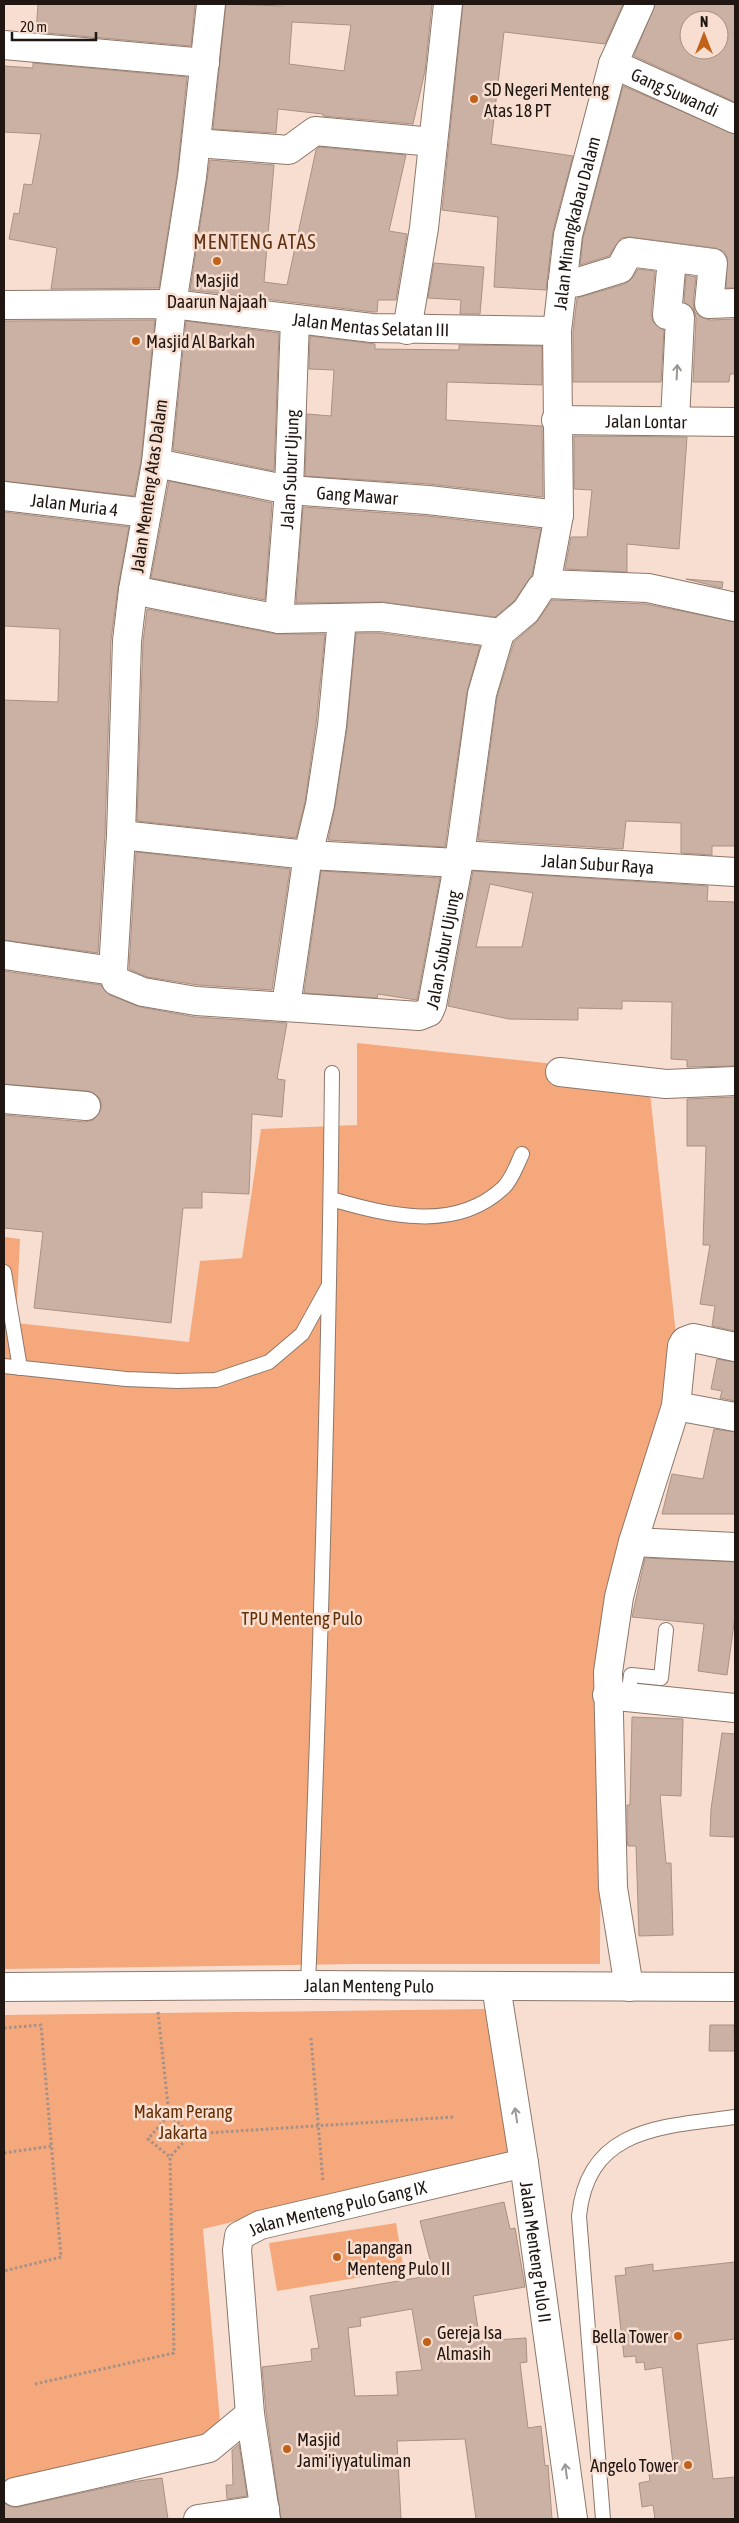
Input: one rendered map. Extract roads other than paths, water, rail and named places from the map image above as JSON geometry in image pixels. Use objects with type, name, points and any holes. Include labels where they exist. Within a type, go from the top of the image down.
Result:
[{"type":"street","name":"Jalan Menteng Atas Dalam","points":[[113,971],[121,835],[127,641],[133,590],[156,463],[172,304],[196,143],[211,4]]},
{"type":"street","points":[[407,330],[424,228],[448,4]]},
{"type":"street","name":"Jalan Minangkabau Dalam","points":[[556,420],[557,331],[568,234],[614,64],[640,4]]},
{"type":"street","points":[[4,45],[205,63]]},
{"type":"street","name":"Gang Suwandi","points":[[614,64],[735,119]]},
{"type":"street","points":[[196,143],[289,150],[315,131],[433,142]]},
{"type":"street","points":[[562,284],[578,282],[620,270],[629,252],[713,263],[709,304],[735,303]]},
{"type":"street","points":[[672,258],[667,314],[680,317],[675,421]]},
{"type":"street","name":"Jalan Mentas Selatan III","points":[[4,305],[172,304],[407,330],[557,331]]},
{"type":"street","name":"Jalan Subur Ujung","points":[[279,619],[289,490],[295,319]]},
{"type":"street","points":[[133,590],[279,619],[381,618],[500,633],[526,611],[541,588],[546,584],[559,515],[556,420]]},
{"type":"street","name":"Jalan Lontar","points":[[556,420],[735,422]]},
{"type":"street","name":"Gang Mawar","points":[[156,463],[289,490],[428,500],[559,515]]},
{"type":"street","name":"Jalan Muria 4","points":[[4,496],[146,513]]},
{"type":"street","points":[[546,584],[648,588],[735,607]]},
{"type":"street","points":[[286,1006],[308,855],[320,805],[332,726],[342,619]]},
{"type":"street","name":"Jalan Subur Ujung","points":[[113,971],[116,981],[143,992],[196,1001],[419,1016],[429,1012],[432,1005],[459,859],[482,694],[500,633]]},
{"type":"street","name":"Jalan Subur Ujung","points":[[121,835],[308,855],[459,859]]},
{"type":"street","name":"Jalan Subur Raya","points":[[459,859],[735,872]]},
{"type":"street","points":[[4,955],[113,971]]},
{"type":"street","points":[[560,1072],[666,1084],[735,1081]]},
{"type":"street","points":[[4,1099],[86,1106]]},
{"type":"street","points":[[629,1987],[612,1888],[618,1696],[611,1642],[618,1598],[633,1542],[676,1406],[682,1346],[685,1340],[694,1338],[735,1347]]},
{"type":"street","points":[[676,1406],[735,1417]]},
{"type":"street","points":[[633,1542],[735,1547]]},
{"type":"street","points":[[618,1696],[735,1708]]},
{"type":"street","name":"Jalan Menteng Pulo","points":[[4,1987],[308,1985],[735,1986]]},
{"type":"street","name":"Jalan Menteng Pulo II","points":[[496,1986],[524,2163],[573,2519]]},
{"type":"street","name":"Jalan Menteng Pulo Gang IX","points":[[266,2514],[250,2414],[237,2250],[240,2236],[260,2224],[524,2163]]},
{"type":"street","points":[[15,2492],[209,2448],[250,2414]]},
{"type":"street","points":[[198,2519],[266,2514]]},
{"type":"lane","points":[[308,1985],[316,1770],[329,1284],[332,1074]]},
{"type":"lane","points":[[330,1199],[378,1212],[411,1216],[443,1216],[464,1211],[485,1202],[505,1187],[522,1154]]},
{"type":"lane","points":[[4,1272],[20,1368]]},
{"type":"lane","points":[[4,1366],[126,1379],[177,1382],[216,1380],[269,1362],[302,1334],[329,1284]]},
{"type":"lane","points":[[618,1696],[631,1675],[661,1678],[666,1630]]},
{"type":"lane","points":[[603,2519],[579,2216],[581,2193],[595,2164],[615,2145],[652,2128],[735,2117]]},
{"type":"place","name":"SD Negeri Menteng Atas 18 PT","points":[[474,99]]},
{"type":"place","name":"Masjid Daarun Najaah","points":[[217,261]]},
{"type":"place","name":"Masjid Al Barkah","points":[[136,341]]},
{"type":"place","name":"Lapangan Menteng Pulo II","points":[[337,2257]]},
{"type":"place","name":"Bella Tower","points":[[678,2336]]},
{"type":"place","name":"Gereja Isa Almasih","points":[[427,2342]]},
{"type":"place","name":"Masjid Jami'iyyatuliman","points":[[287,2449]]},
{"type":"place","name":"Angelo Tower","points":[[688,2465]]},
{"type":"district","name":"MENTENG ATAS","points":[[255,241]]},
{"type":"park label","name":"TPU Menteng Pulo","points":[[302,1618]]},
{"type":"park label","name":"Makam Perang Jakarta","points":[[183,2121]]}]
